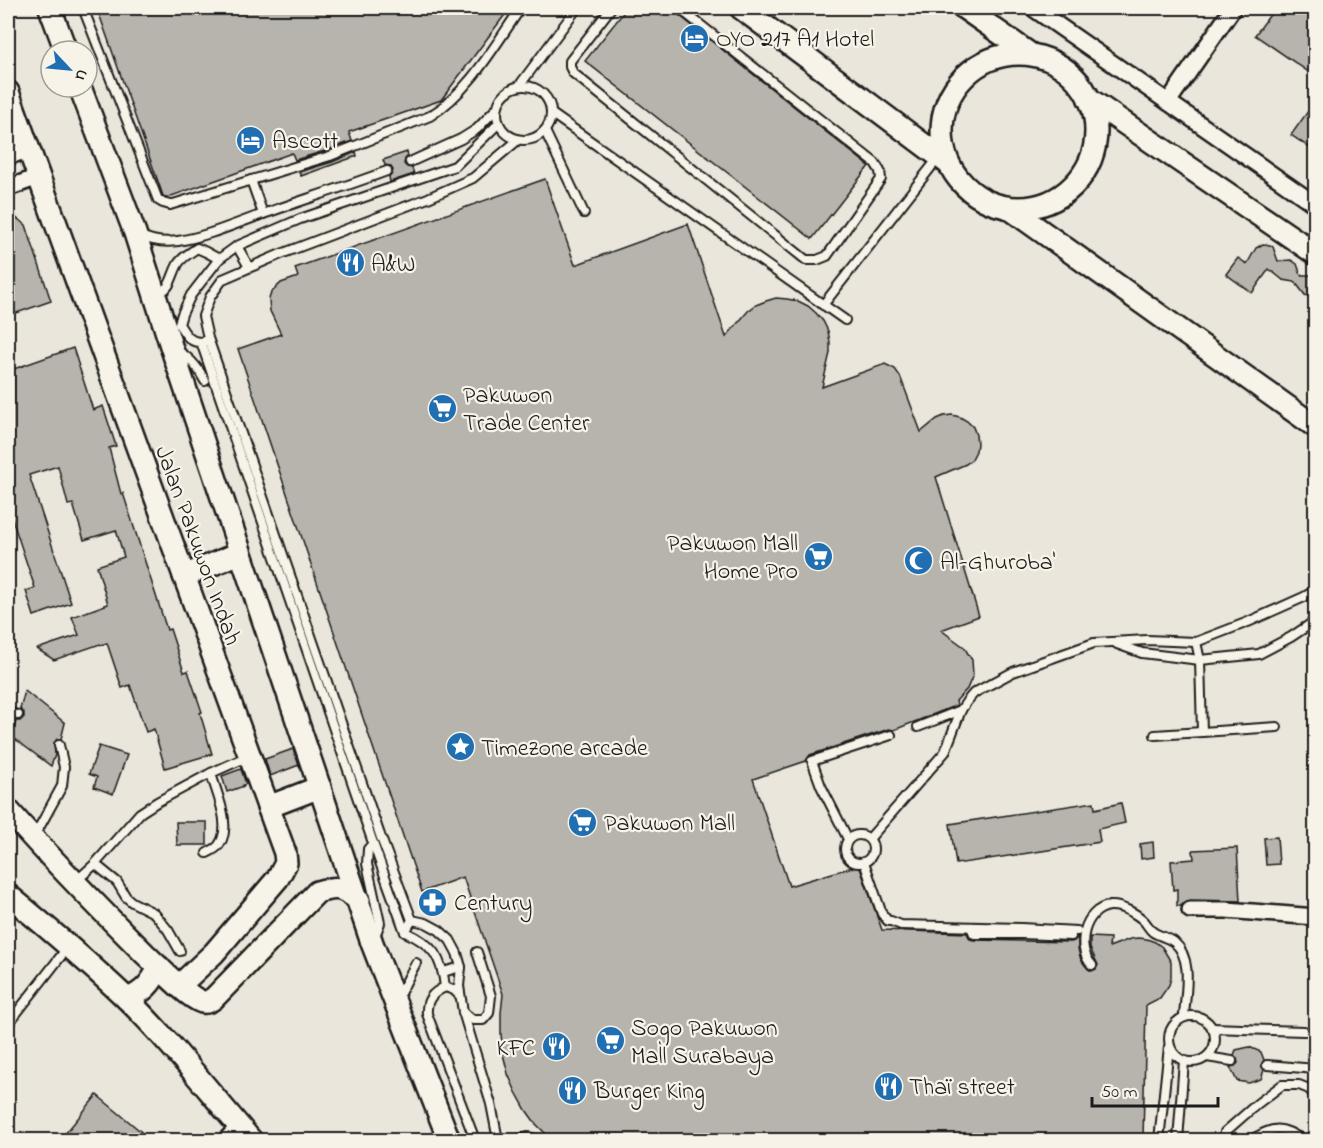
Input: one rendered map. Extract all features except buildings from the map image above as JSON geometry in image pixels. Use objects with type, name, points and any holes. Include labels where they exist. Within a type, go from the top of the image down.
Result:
[{"type":"street","points":[[50,8],[62,39]]},
{"type":"street","points":[[741,8],[944,160],[958,180],[973,194],[990,203],[1009,208],[1032,207],[1054,200],[1073,186],[1087,167],[1095,144],[1096,121],[1089,99],[1079,82],[1049,59],[1030,54],[1011,54],[987,60],[967,73],[952,93],[943,115],[944,160]]},
{"type":"street","points":[[964,8],[1030,54]]},
{"type":"street","points":[[1033,8],[1316,205]]},
{"type":"street","points":[[1168,102],[1233,8]]},
{"type":"street","name":"Jalan Pakuwon Indah","points":[[8,92],[285,853],[285,862],[278,878],[214,953],[179,986]]},
{"type":"street","name":"Jalan Pakuwon Indah","points":[[85,99],[135,233],[372,943],[449,1140]]},
{"type":"street","points":[[1089,99],[1316,254]]},
{"type":"street","points":[[8,157],[28,149]]},
{"type":"street","points":[[8,188],[38,177]]},
{"type":"street","points":[[1009,208],[1316,427]]},
{"type":"street","points":[[184,576],[240,553]]},
{"type":"street","points":[[268,807],[320,787]]},
{"type":"street","points":[[8,810],[74,883],[179,986],[199,1000],[208,1002],[214,998],[316,892],[331,888],[344,890],[359,900]]},
{"type":"street","points":[[8,895],[127,999],[167,1042],[239,1136]]},
{"type":"street","points":[[1190,910],[1226,910],[1316,917]]},
{"type":"street","points":[[127,999],[136,996],[150,984],[159,967]]},
{"type":"lane","points":[[83,8],[159,200],[170,205],[330,156],[436,113],[463,90],[521,8]]},
{"type":"lane","points":[[519,86],[577,8]]},
{"type":"lane","points":[[611,8],[570,61],[573,73],[806,260],[817,260],[827,255],[881,179],[880,171],[875,163],[679,8]]},
{"type":"lane","points":[[410,162],[461,139],[477,129],[496,108],[501,98],[509,90],[519,86],[530,86],[540,90],[550,105],[552,114],[545,131],[537,138],[528,141],[518,140],[506,135],[498,124],[496,108]]},
{"type":"lane","points":[[552,114],[845,320]]},
{"type":"lane","points":[[204,340],[193,341],[179,324],[191,295],[219,259],[237,246],[300,219],[455,166],[498,124]]},
{"type":"lane","points":[[545,131],[584,213]]},
{"type":"lane","points":[[445,987],[438,958],[430,946],[405,932],[204,340],[203,316],[210,297],[223,279],[473,178],[518,140]]},
{"type":"lane","points":[[823,305],[944,160]]},
{"type":"lane","points":[[135,233],[150,240],[178,241],[229,227],[387,171]]},
{"type":"lane","points":[[251,180],[263,214]]},
{"type":"lane","points":[[237,246],[249,267]]},
{"type":"lane","points":[[155,297],[172,281],[178,264],[197,248],[219,259]]},
{"type":"lane","points":[[204,340],[412,920]]},
{"type":"lane","points":[[172,349],[184,354],[192,361],[199,368],[205,381]]},
{"type":"lane","points":[[869,839],[945,752],[961,710],[975,693],[1013,672],[1094,643],[1147,640],[1196,642],[1316,590]]},
{"type":"lane","points":[[1113,643],[1142,653],[1200,660],[1259,654],[1291,638],[1316,618]]},
{"type":"lane","points":[[1196,642],[1200,660],[1202,732]]},
{"type":"lane","points":[[918,728],[961,710]]},
{"type":"lane","points":[[8,715],[11,713],[18,715]]},
{"type":"lane","points":[[1155,735],[1277,727]]},
{"type":"lane","points":[[848,839],[821,786],[812,761],[891,735]]},
{"type":"lane","points":[[33,839],[62,786],[64,767],[59,745]]},
{"type":"lane","points":[[74,883],[95,864],[140,813],[210,773],[249,757]]},
{"type":"lane","points":[[207,853],[219,846],[224,835],[225,821],[210,773]]},
{"type":"lane","points":[[855,835],[862,835],[869,839],[873,847],[871,855],[865,861],[858,863],[850,860],[845,854],[848,839],[855,835]]},
{"type":"lane","points":[[372,943],[380,923],[367,864],[368,849],[373,843]]},
{"type":"lane","points":[[865,861],[884,913],[891,921],[901,925],[1077,931]]},
{"type":"lane","points":[[95,864],[117,882],[132,902],[154,913],[168,930],[180,951]]},
{"type":"lane","points":[[1092,965],[1084,949],[1085,931],[1090,918],[1098,911],[1110,906],[1136,914],[1153,932],[1174,943],[1182,953],[1187,969],[1184,1017]]},
{"type":"lane","points":[[405,932],[412,920]]},
{"type":"lane","points":[[412,920],[426,923],[439,930],[450,940],[457,953],[461,967],[459,986],[463,1012],[491,1104],[498,1140]]},
{"type":"lane","points":[[8,1024],[69,946]]},
{"type":"lane","points":[[463,1012],[473,1020],[483,1020],[489,1013],[491,996],[477,952]]},
{"type":"lane","points":[[396,1003],[416,963]]},
{"type":"lane","points":[[443,972],[461,967]]},
{"type":"lane","points":[[445,987],[454,990],[460,996]]},
{"type":"lane","points":[[445,987],[431,996],[427,1005],[427,1014],[475,1140]]},
{"type":"lane","points":[[1159,1140],[1168,1039],[1173,1026],[1184,1017],[1200,1017],[1212,1028],[1215,1035],[1212,1051],[1207,1057],[1192,1063],[1177,1058],[1169,1046]]},
{"type":"lane","points":[[1212,1028],[1304,1031]]},
{"type":"lane","points":[[1207,1057],[1232,1061]]},
{"type":"lane","points":[[1178,1140],[1184,1061]]},
{"type":"lane","points":[[1266,1065],[1316,1069]]},
{"type":"lane","points":[[1225,1132],[1282,1085],[1299,1084],[1309,1089],[1316,1097]]},
{"type":"lane","points":[[1251,1140],[1270,1130],[1282,1129],[1304,1140]]},
{"type":"lane","points":[[516,1140],[528,1137],[539,1140]]},
{"type":"lane","points":[[1272,1140],[1281,1140]]},
{"type":"place","name":"OYO 217 A1 Hotel","points":[[695,38]]},
{"type":"place","name":"Ascott","points":[[251,140]]},
{"type":"place","name":"A&W","points":[[350,263]]},
{"type":"place","name":"Pakuwon Trade Center","points":[[442,408]]},
{"type":"place","name":"Pakuwon Mall Home Pro","points":[[819,556]]},
{"type":"place","name":"Al-Ghuroba'","points":[[919,561]]},
{"type":"place","name":"Timezone arcade","points":[[460,747]]},
{"type":"place","name":"Pakuwon Mall","points":[[583,822]]},
{"type":"place","name":"Century","points":[[433,902]]},
{"type":"place","name":"Sogo Pakuwon Mall Surabaya","points":[[610,1041]]},
{"type":"place","name":"KFC","points":[[556,1047]]},
{"type":"place","name":"Thaï street","points":[[888,1086]]},
{"type":"place","name":"Burger King","points":[[573,1090]]}]
